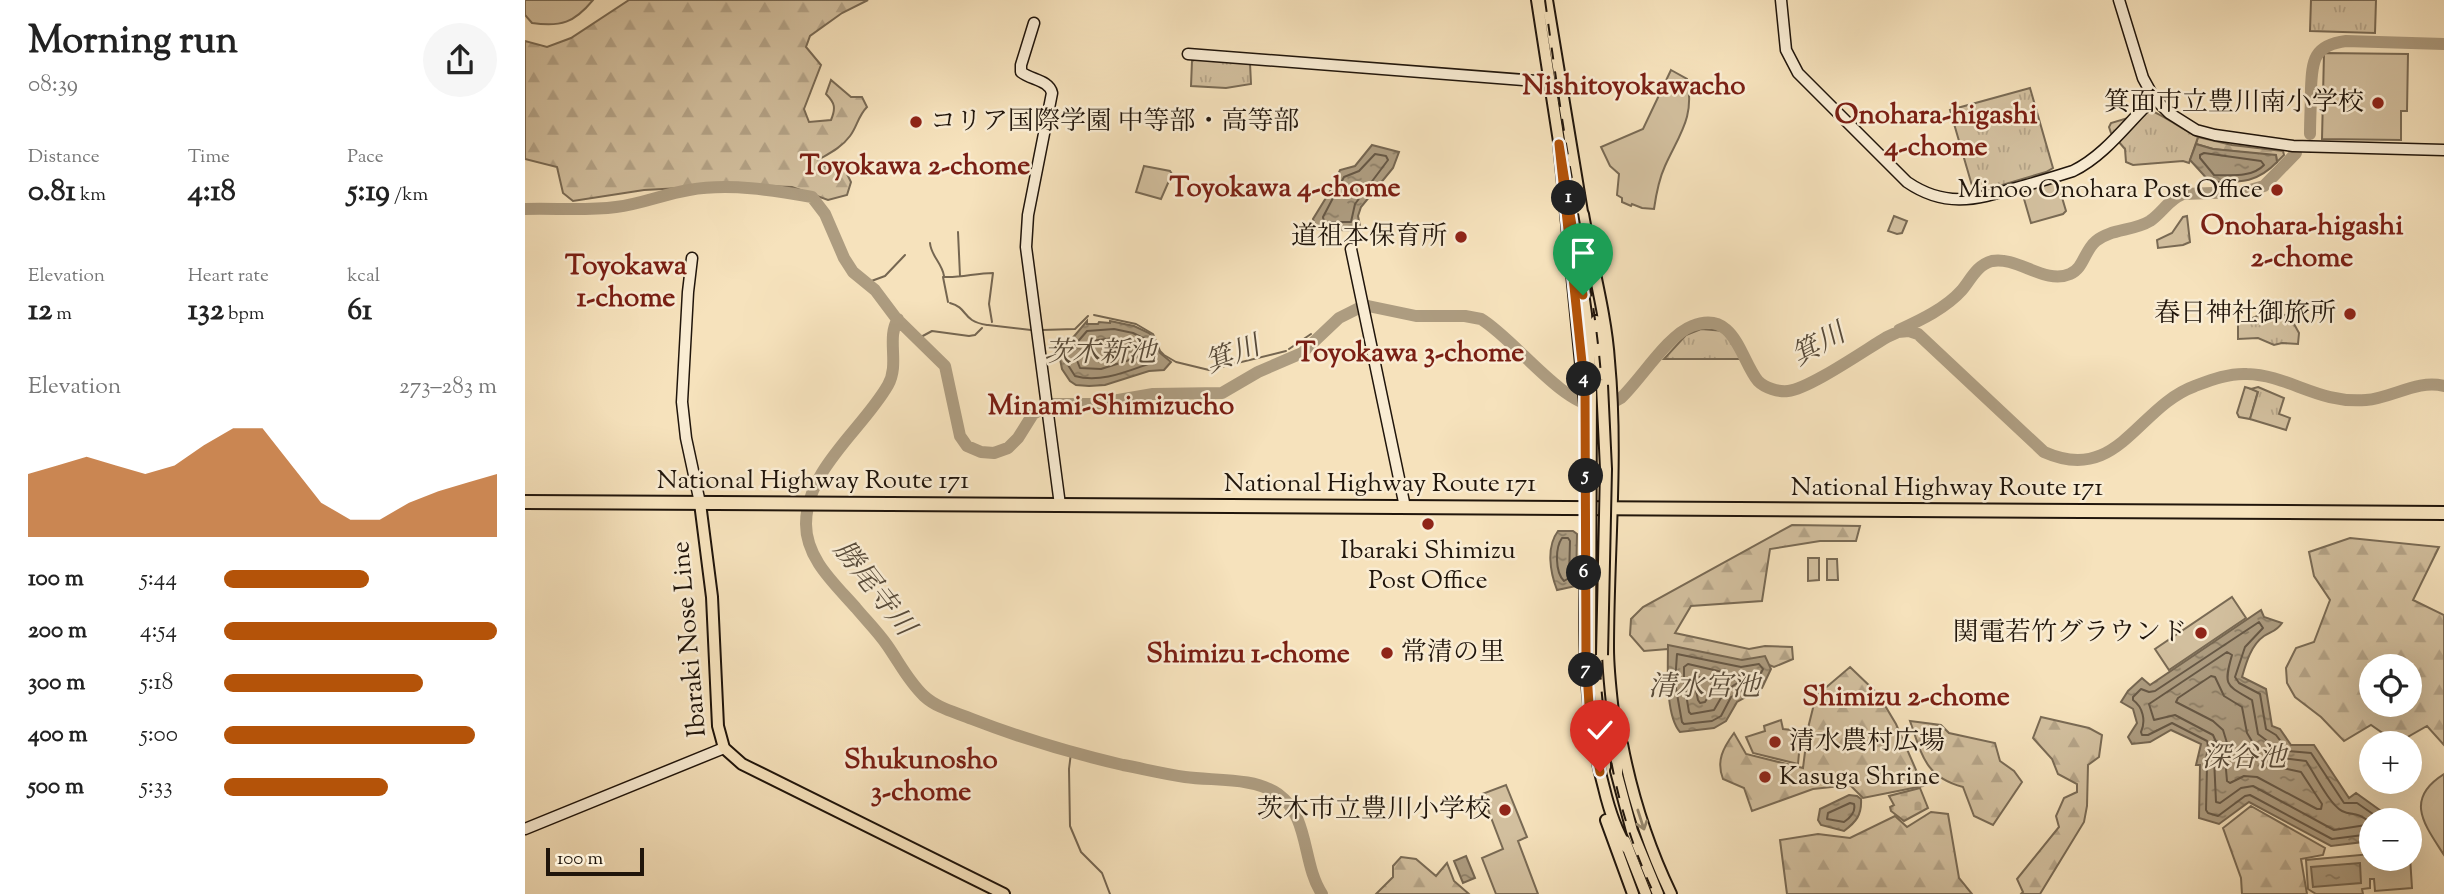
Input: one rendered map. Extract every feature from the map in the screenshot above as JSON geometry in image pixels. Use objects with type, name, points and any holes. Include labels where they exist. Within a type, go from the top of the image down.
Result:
[{"type":"highway","name":"National Highway Route 171","points":[[525,502],[2444,513]]},
{"type":"main road","points":[[1537,0],[1586,314],[1593,388],[1606,457],[1596,655],[1601,750],[1640,894]]},
{"type":"main road","points":[[1547,0],[1565,119],[1609,357],[1614,470],[1609,682],[1617,753],[1616,775]]},
{"type":"main road","points":[[1583,214],[1597,325],[1593,388],[1586,412],[1587,508],[1580,655],[1582,690],[1590,757],[1613,844],[1633,894]]},
{"type":"main road","name":"Ibaraki Nose Line","points":[[699,503],[712,597],[718,726],[723,748],[742,764],[1004,894]]},
{"type":"main road","points":[[1609,606],[1612,613],[1616,699],[1623,748],[1641,820],[1671,894]]},
{"type":"main road","points":[[1584,607],[1587,690],[1595,751],[1613,820],[1627,848]]},
{"type":"main road","points":[[1596,655],[1616,775],[1654,892]]},
{"type":"main road","points":[[1632,862],[1654,892]]},
{"type":"street","points":[[1781,0],[1786,50],[1798,73],[1907,182],[1922,192],[1941,198],[1959,201],[1994,194],[2080,168],[2154,98]]},
{"type":"street","points":[[2119,0],[2143,78],[2154,98],[2168,113],[2196,130],[2293,146],[2444,150]]},
{"type":"street","points":[[1034,23],[1021,72],[1047,84],[1052,93],[1028,215],[1026,247],[1060,505]]},
{"type":"street","points":[[1188,54],[1550,82]]},
{"type":"street","points":[[1351,249],[1405,507]]},
{"type":"street","points":[[692,258],[682,402],[685,438],[699,503]]},
{"type":"street","points":[[525,829],[723,748]]},
{"type":"green space","points":[[525,0],[593,0],[580,14],[566,22],[551,24],[532,23],[525,15]]},
{"type":"green space","points":[[629,0],[868,0],[842,13],[810,36],[806,47],[821,65],[804,109],[809,122],[831,120],[834,106],[826,94],[831,80],[851,97],[862,97],[867,107],[847,140],[818,160],[825,166],[843,166],[851,182],[847,195],[828,200],[792,187],[737,185],[644,190],[573,201],[563,193],[557,167],[525,159],[525,41],[547,47],[571,38]]},
{"type":"green space","points":[[2311,0],[2376,0],[2375,33],[2310,31]]},
{"type":"green space","points":[[2324,53],[2408,54],[2407,111],[2401,111],[2401,140],[2322,139]]},
{"type":"green space","points":[[1196,59],[1250,63],[1251,84],[1226,88],[1191,86],[1192,61]]},
{"type":"green space","points":[[1671,70],[1687,79],[1688,115],[1663,171],[1654,209],[1632,204],[1631,206],[1622,202],[1622,198],[1617,195],[1619,174],[1610,166],[1601,147],[1643,129]]},
{"type":"green space","points":[[2030,88],[2053,168],[1982,191],[1973,189],[1950,110]]},
{"type":"green space","points":[[2151,111],[2198,137],[2189,163],[2183,161],[2133,165],[2126,162],[2125,149],[2109,127],[2111,123]]},
{"type":"green space","points":[[2198,137],[2232,145],[2283,151],[2284,155],[2277,162],[2276,156],[2213,149],[2196,144]]},
{"type":"green space","points":[[1144,166],[1170,171],[1172,174],[1161,199],[1136,192]]},
{"type":"green space","points":[[2053,182],[2058,184],[2066,211],[2031,223],[2022,192]]},
{"type":"green space","points":[[1894,216],[1907,221],[1902,233],[1888,231]]},
{"type":"green space","points":[[2187,216],[2190,242],[2158,248],[2157,240],[2172,233],[2183,217]]},
{"type":"green space","points":[[2262,314],[2289,315],[2299,333],[2298,344],[2274,345],[2258,338],[2238,339],[2238,324]]},
{"type":"green space","points":[[1701,329],[1725,331],[1741,359],[1664,359],[1686,335]]},
{"type":"green space","points":[[2245,387],[2258,391],[2250,419],[2239,417],[2237,413]]},
{"type":"green space","points":[[2258,387],[2284,398],[2279,414],[2290,418],[2286,430],[2250,419],[2258,392],[2251,389]]},
{"type":"green space","points":[[1792,525],[1860,526],[1856,541],[1820,541],[1770,549],[1762,601],[1691,606],[1675,633],[1749,649],[1765,646],[1792,647],[1793,659],[1774,667],[1762,662],[1741,663],[1668,649],[1644,651],[1630,635],[1631,619],[1643,607]]},
{"type":"green space","points":[[2350,538],[2439,547],[2413,600],[2444,615],[2444,745],[2427,726],[2418,731],[2380,731],[2371,725],[2344,741],[2321,717],[2295,697],[2287,683],[2286,668],[2296,648],[2314,642],[2330,600],[2314,576],[2309,552]]},
{"type":"green space","points":[[1808,558],[1819,558],[1819,580],[1808,581]]},
{"type":"green space","points":[[1827,559],[1837,559],[1838,580],[1827,580]]},
{"type":"green space","name":"関電若竹グラウンド","points":[[2232,597],[2246,618],[2169,670],[2155,649]]},
{"type":"green space","points":[[1850,667],[1878,694],[1896,724],[1923,786],[1863,798],[1850,785],[1813,789],[1752,811],[1744,788],[1723,779],[1721,772],[1724,749],[1734,733],[1746,754],[1803,768],[1808,728],[1816,696]]},
{"type":"green space","points":[[2041,717],[2089,728],[2102,735],[2099,757],[2088,765],[2084,822],[2040,894],[2021,894],[2023,892],[2017,879],[2059,827],[2056,816],[2064,798],[2077,792],[2077,784],[2058,774],[2052,759],[2033,738]]},
{"type":"green space","name":"清水農村広場","points":[[1781,720],[1783,729],[1801,731],[1798,764],[1753,753],[1746,737],[1765,731],[1764,726]]},
{"type":"green space","points":[[1910,721],[1941,725],[1949,733],[1995,743],[2000,761],[2014,771],[2022,782],[1993,825],[1974,816],[1963,787],[1950,783],[1933,771],[1922,754]]},
{"type":"green space","points":[[2444,774],[2444,855],[2422,814],[2421,802],[2432,783]]},
{"type":"green space","points":[[1506,785],[1527,837],[1518,841],[1538,894],[1496,894],[1482,858],[1503,849],[1482,794]]},
{"type":"green space","points":[[1920,788],[1928,808],[1904,821],[1891,811],[1890,807],[1894,805],[1889,796]]},
{"type":"green space","points":[[2251,806],[2325,848],[2323,855],[2301,859],[2307,894],[2242,894],[2241,878],[2223,828]]},
{"type":"green space","points":[[1931,812],[1948,814],[1959,878],[1972,894],[1787,894],[1780,840],[1818,834],[1850,838],[1895,816],[1907,827]]},
{"type":"green space","points":[[2359,855],[2359,871],[2411,871],[2412,888],[2375,891],[2374,879],[2370,879],[2370,888],[2362,889],[2363,894],[2316,894],[2308,889],[2306,860]]},
{"type":"green space","points":[[1401,857],[1416,859],[1436,876],[1447,863],[1454,881],[1469,894],[1376,894],[1393,877],[1393,866]]},
{"type":"water","points":[[2196,144],[2213,149],[2276,155],[2277,162],[2254,178],[2210,182],[2190,160]]},
{"type":"water","points":[[1372,145],[1399,152],[1393,168],[1361,207],[1358,216],[1361,231],[1316,229],[1313,219],[1340,170],[1355,166]]},
{"type":"water","name":"茨木新池","points":[[1087,321],[1087,324],[1098,324],[1110,321],[1134,326],[1149,333],[1160,353],[1171,362],[1164,370],[1149,371],[1105,385],[1076,385],[1062,369],[1059,354]]},
{"type":"water","points":[[1558,531],[1573,531],[1577,534],[1576,586],[1557,590],[1550,560],[1552,544]]},
{"type":"water","name":"深谷池","points":[[2261,610],[2264,617],[2282,623],[2256,644],[2242,677],[2266,689],[2272,726],[2280,729],[2291,745],[2314,745],[2349,798],[2356,793],[2377,808],[2359,808],[2359,842],[2331,846],[2249,802],[2219,824],[2199,818],[2200,765],[2196,765],[2201,744],[2171,730],[2150,742],[2132,744],[2128,737],[2137,723],[2133,709],[2121,702],[2142,678],[2150,685]]},
{"type":"water","name":"清水宮池","points":[[1668,645],[1742,660],[1765,656],[1771,669],[1762,688],[1737,702],[1726,721],[1714,728],[1680,732],[1675,724],[1670,703]]},
{"type":"water","points":[[1849,795],[1861,799],[1859,814],[1852,824],[1844,831],[1821,825],[1818,820],[1820,809]]},
{"type":"water","points":[[1466,856],[1475,878],[1463,883],[1454,861]]},
{"type":"water","points":[[2359,863],[2361,883],[2313,887],[2311,867]]},
{"type":"waterway","points":[[2310,134],[2312,70],[2321,50],[2346,41],[2444,44]]},
{"type":"waterway","points":[[1899,330],[1941,308],[1987,263],[2011,262],[2051,276],[2070,274],[2078,268],[2092,245],[2102,237],[2150,221],[2173,199],[2183,194],[2243,192],[2264,186],[2296,153]]},
{"type":"waterway","name":"箕川","points":[[525,209],[616,207],[680,192],[720,187],[812,197],[825,214],[853,272],[875,290],[896,318],[945,366],[960,436],[967,446],[981,452],[994,453],[1008,448],[1018,438],[1033,414],[1052,404],[1095,404],[1153,394],[1222,393],[1258,372],[1302,353],[1339,318],[1368,306],[1416,316],[1465,316],[1481,319],[1552,382],[1581,402],[1595,406],[1621,398],[1664,348],[1692,326],[1718,324],[1727,330],[1758,381],[1768,388],[1784,391],[1809,384],[1887,337],[1909,331],[1918,334],[2044,452],[2069,460],[2091,459],[2109,451],[2175,396],[2195,386],[2227,376],[2262,376],[2318,394],[2349,400],[2376,399],[2425,385],[2444,386]]},
{"type":"waterway","points":[[958,232],[960,276]]},
{"type":"waterway","points":[[930,243],[944,276]]},
{"type":"waterway","points":[[866,283],[885,276],[905,255]]},
{"type":"waterway","points":[[944,277],[993,273],[989,304],[992,322]]},
{"type":"waterway","points":[[943,277],[948,302]]},
{"type":"waterway","points":[[950,303],[960,308],[973,321],[987,325]]},
{"type":"waterway","points":[[1094,315],[1136,324],[1153,334],[1164,355],[1176,362],[1209,370],[1286,351]]},
{"type":"waterway","points":[[1042,330],[1075,329],[1088,316]]},
{"type":"waterway","name":"勝尾寺川","points":[[898,319],[893,334],[893,368],[888,385],[825,467],[808,504],[807,537],[823,570],[880,635],[918,690],[940,707],[1009,733],[1084,755],[1177,776],[1246,782],[1278,794],[1296,815],[1311,869],[1322,894]]},
{"type":"waterway","points":[[988,325],[1031,330]]},
{"type":"waterway","points":[[919,338],[932,331],[969,336],[975,335],[982,328]]},
{"type":"waterway","points":[[1289,349],[1311,334]]},
{"type":"waterway","points":[[1071,753],[1070,826],[1081,852],[1102,873],[1110,894]]},
{"type":"railway","points":[[1545,0],[1601,375],[1603,441],[1598,598],[1605,727],[1623,810],[1636,852],[1654,894]]},
{"type":"place","name":"箕面市立豊川南小学校","points":[[2378,103]]},
{"type":"place","name":"コリア国際学園 中等部・高等部","points":[[916,122]]},
{"type":"place","name":"Minoo Onohara Post Office","points":[[2277,190]]},
{"type":"place","name":"道祖本保育所","points":[[1461,237]]},
{"type":"place","name":"春日神社御旅所","points":[[2350,314]]},
{"type":"place","name":"Ibaraki Shimizu Post Office","points":[[1428,524]]},
{"type":"place","name":"関電若竹グラウンド","points":[[2201,633]]},
{"type":"place","name":"常清の里","points":[[1387,653]]},
{"type":"place","name":"清水農村広場","points":[[1775,742]]},
{"type":"place","name":"Kasuga Shrine","points":[[1765,777]]},
{"type":"place","name":"茨木市立豊川小学校","points":[[1505,810]]},
{"type":"district","name":"Nishitoyokawacho","points":[[1634,87]]},
{"type":"district","name":"Onohara-higashi 4-chome","points":[[1936,132]]},
{"type":"district","name":"Toyokawa 2-chome","points":[[915,167]]},
{"type":"district","name":"Toyokawa 4-chome","points":[[1285,189]]},
{"type":"district","name":"Onohara-higashi 2-chome","points":[[2302,243]]},
{"type":"district","name":"Toyokawa 1-chome","points":[[626,283]]},
{"type":"district","name":"Toyokawa 3-chome","points":[[1410,354]]},
{"type":"district","name":"Minami-Shimizucho","points":[[1111,407]]},
{"type":"district","name":"Shimizu 1-chome","points":[[1248,655]]},
{"type":"district","name":"Shimizu 2-chome","points":[[1906,698]]},
{"type":"district","name":"Shukunosho 3-chome","points":[[921,777]]},
{"type":"route","points":[[1583,295],[1559,144],[1585,391],[1587,508],[1584,607],[1587,690],[1600,772]]}]
